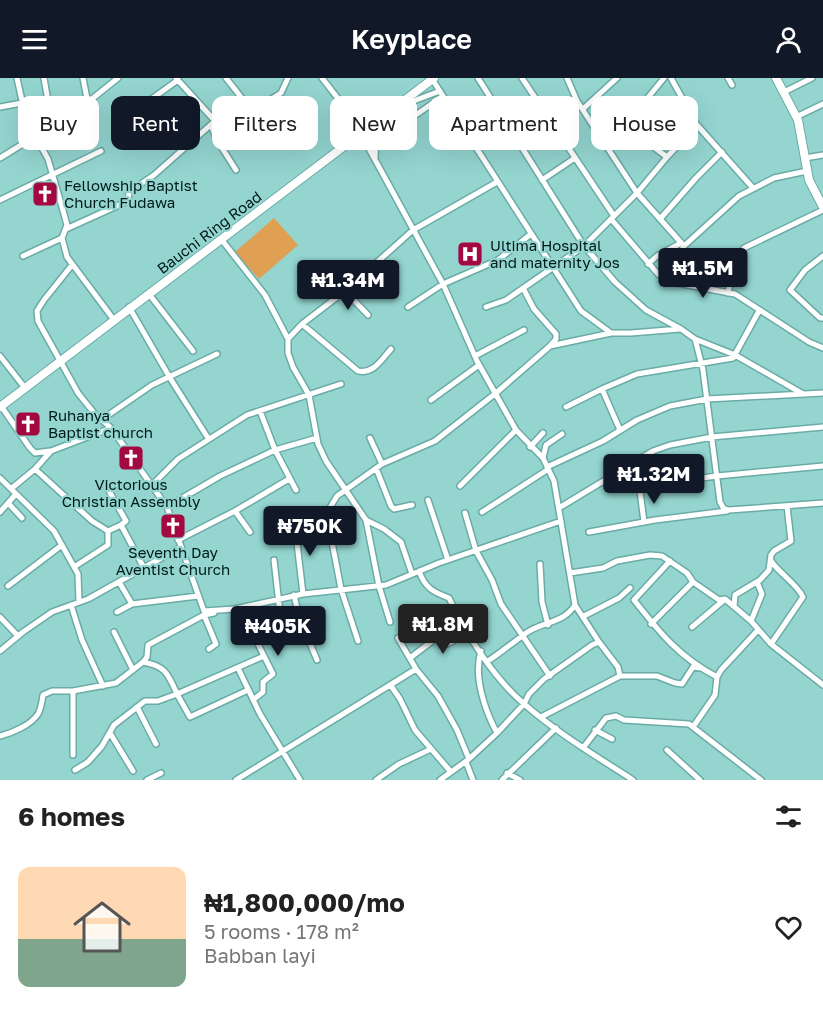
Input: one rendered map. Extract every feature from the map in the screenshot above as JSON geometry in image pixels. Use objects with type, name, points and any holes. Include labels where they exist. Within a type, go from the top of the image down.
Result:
[{"type":"main road","name":"Bauchi Ring Road","points":[[410,96],[433,78]]},
{"type":"main road","name":"Bauchi Ring Road","points":[[0,406],[339,150]]},
{"type":"street","points":[[17,78],[20,96]]},
{"type":"street","points":[[44,78],[47,96]]},
{"type":"street","points":[[83,78],[86,96]]},
{"type":"street","points":[[97,96],[118,78]]},
{"type":"street","points":[[226,78],[240,96]]},
{"type":"street","points":[[277,96],[282,93],[288,78]]},
{"type":"street","points":[[322,78],[335,96]]},
{"type":"street","points":[[433,78],[497,182],[582,311],[611,333]]},
{"type":"street","points":[[478,78],[584,246],[615,282],[646,310],[681,329],[694,339],[735,355],[804,394]]},
{"type":"street","points":[[522,78],[613,217],[658,274],[672,282],[728,292],[743,298],[759,311],[809,342],[823,348]]},
{"type":"street","points":[[567,78],[591,122]]},
{"type":"street","points":[[583,109],[617,78]]},
{"type":"street","points":[[649,96],[664,78]]},
{"type":"street","points":[[671,78],[681,96]]},
{"type":"street","points":[[728,78],[732,85]]},
{"type":"street","points":[[728,292],[734,265],[744,248],[823,208],[809,180],[796,117],[776,78]]},
{"type":"street","points":[[784,92],[812,78]]},
{"type":"street","points":[[155,96],[177,79],[212,122]]},
{"type":"street","points":[[417,100],[441,93]]},
{"type":"street","points":[[417,113],[441,93]]},
{"type":"street","points":[[0,107],[18,104]]},
{"type":"street","points":[[796,117],[823,105]]},
{"type":"street","points":[[66,229],[128,201],[129,192],[154,175],[212,124]]},
{"type":"street","points":[[698,126],[753,188]]},
{"type":"street","points":[[0,158],[18,147]]},
{"type":"street","points":[[42,150],[53,173],[64,214],[66,229],[62,238],[67,257],[114,320]]},
{"type":"street","points":[[223,150],[236,170]]},
{"type":"street","points":[[370,150],[443,285],[474,356],[516,430],[543,458],[554,481],[575,605],[618,667],[620,676]]},
{"type":"street","points":[[375,160],[376,150]]},
{"type":"street","points":[[609,150],[637,193],[682,244]]},
{"type":"street","points":[[657,150],[667,157]]},
{"type":"street","points":[[486,307],[506,300],[584,246],[637,193],[674,150]]},
{"type":"street","points":[[0,200],[101,151]]},
{"type":"street","points":[[660,219],[722,152]]},
{"type":"street","points":[[805,158],[823,154]]},
{"type":"street","points":[[542,180],[575,158]]},
{"type":"street","points":[[648,264],[657,256],[682,244],[739,196],[774,178],[807,171]]},
{"type":"street","points":[[288,339],[302,324],[345,291],[413,230],[497,182]]},
{"type":"street","points":[[408,306],[443,285],[498,260],[531,234]]},
{"type":"street","points":[[23,256],[62,238]]},
{"type":"street","points":[[221,239],[265,295],[288,339],[288,353],[309,395],[317,438],[326,461],[366,520],[379,586],[390,622]]},
{"type":"street","points":[[672,282],[675,262],[682,244]]},
{"type":"street","points":[[823,256],[805,270],[790,290],[820,318],[823,318]]},
{"type":"street","points":[[72,265],[37,311],[38,321],[78,393],[111,428],[166,507],[204,611],[235,609],[294,595],[379,586],[561,521]]},
{"type":"street","points":[[303,594],[297,543],[309,530],[322,521],[337,496],[382,464],[435,441],[496,393],[556,339],[556,334],[534,309],[523,288]]},
{"type":"street","points":[[345,291],[368,315]]},
{"type":"street","points":[[149,294],[193,351]]},
{"type":"street","points":[[129,308],[208,438]]},
{"type":"street","points":[[566,407],[637,374],[733,358],[759,311]]},
{"type":"street","points":[[302,324],[358,371],[366,372],[373,369],[391,349]]},
{"type":"street","points":[[550,346],[611,333],[681,329]]},
{"type":"street","points":[[474,356],[524,330]]},
{"type":"street","points":[[694,339],[707,399],[720,502],[724,509],[729,510]]},
{"type":"street","points":[[101,420],[152,385],[217,354]]},
{"type":"street","points":[[0,356],[25,387]]},
{"type":"street","points":[[431,400],[479,365]]},
{"type":"street","points":[[152,485],[178,459],[247,415],[341,384]]},
{"type":"street","points":[[602,389],[620,430]]},
{"type":"street","points":[[482,512],[547,468],[603,441],[637,420],[670,406],[707,399],[823,393]]},
{"type":"street","points":[[0,406],[35,453],[51,451],[111,428]]},
{"type":"street","points":[[260,411],[275,450],[296,490]]},
{"type":"street","points":[[559,508],[652,451],[670,445],[712,437],[823,427]]},
{"type":"street","points":[[459,486],[516,430]]},
{"type":"street","points":[[530,447],[543,433]]},
{"type":"street","points":[[543,458],[546,445],[562,434]]},
{"type":"street","points":[[166,507],[220,476],[275,450],[317,438]]},
{"type":"street","points":[[370,438],[382,464]]},
{"type":"street","points":[[0,512],[14,491],[51,451]]},
{"type":"street","points":[[642,457],[656,484]]},
{"type":"street","points":[[644,522],[640,491],[656,484],[823,466]]},
{"type":"street","points":[[376,468],[391,506],[394,509],[412,505]]},
{"type":"street","points":[[35,469],[92,521],[108,531]]},
{"type":"street","points":[[0,478],[54,531],[80,582],[79,602]]},
{"type":"street","points":[[178,540],[235,512],[290,479]]},
{"type":"street","points":[[104,482],[126,521],[108,531]]},
{"type":"street","points":[[428,501],[448,560]]},
{"type":"street","points":[[8,503],[22,518]]},
{"type":"street","points":[[589,532],[729,510],[823,503]]},
{"type":"street","points":[[734,606],[735,595],[757,582],[769,570],[771,555],[774,551],[791,541],[787,506]]},
{"type":"street","points":[[235,512],[250,532]]},
{"type":"street","points":[[465,513],[476,551],[492,580],[501,604],[550,676]]},
{"type":"street","points":[[366,520],[384,529],[401,542],[412,574]]},
{"type":"street","points":[[322,521],[323,529],[332,542],[341,589],[358,642]]},
{"type":"street","points":[[121,525],[144,568]]},
{"type":"street","points":[[74,567],[108,545],[108,531]]},
{"type":"street","points":[[8,585],[62,545]]},
{"type":"street","points":[[0,651],[52,612],[79,602],[119,582],[181,547]]},
{"type":"street","points":[[570,573],[603,568],[617,561],[650,555],[662,556],[687,573],[693,582],[719,600],[725,599],[734,606],[771,644],[823,685]]},
{"type":"street","points":[[250,628],[280,613],[274,560]]},
{"type":"street","points":[[670,561],[634,600],[651,624],[685,657],[717,677]]},
{"type":"street","points":[[771,561],[778,571],[799,590],[802,597],[771,644]]},
{"type":"street","points":[[540,564],[542,602],[548,625]]},
{"type":"street","points":[[419,571],[424,584],[432,592],[450,598],[468,633],[508,688],[524,704],[583,748],[633,780]]},
{"type":"street","points":[[119,582],[132,604]]},
{"type":"street","points":[[651,624],[693,582]]},
{"type":"street","points":[[751,621],[762,594],[757,582]]},
{"type":"street","points":[[584,616],[619,598],[630,588]]},
{"type":"street","points":[[294,595],[299,617],[317,660]]},
{"type":"street","points":[[117,612],[132,604],[198,596]]},
{"type":"street","points":[[692,627],[725,599]]},
{"type":"street","points":[[71,605],[82,640],[103,686]]},
{"type":"street","points":[[488,661],[523,636],[570,613],[575,605]]},
{"type":"street","points":[[235,609],[250,628],[273,674],[266,678],[263,682],[264,690],[253,700]]},
{"type":"street","points":[[0,736],[34,719],[39,712],[43,695],[52,691],[73,691],[116,683],[143,662],[147,657],[148,645],[204,615],[225,610]]},
{"type":"street","points":[[204,615],[216,644],[208,648]]},
{"type":"street","points":[[0,616],[18,636]]},
{"type":"street","points":[[693,727],[715,695],[717,677],[758,630]]},
{"type":"street","points":[[114,632],[133,670]]},
{"type":"street","points":[[410,658],[440,634],[447,644],[468,633]]},
{"type":"street","points":[[398,638],[416,669],[438,696],[457,730],[473,780]]},
{"type":"street","points":[[440,780],[468,760],[497,733],[544,679],[599,642]]},
{"type":"street","points":[[481,651],[477,662],[480,680],[488,716],[497,733]]},
{"type":"street","points":[[75,770],[88,762],[110,734],[114,725],[145,701],[158,701],[177,694],[264,656]]},
{"type":"street","points":[[143,662],[158,665],[170,677],[190,717],[248,690]]},
{"type":"street","points":[[541,717],[620,676],[657,676],[682,684],[693,667],[700,668]]},
{"type":"street","points":[[238,668],[253,700],[300,780]]},
{"type":"street","points":[[236,780],[416,669]]},
{"type":"street","points":[[390,686],[400,699],[415,730],[451,772]]},
{"type":"street","points":[[73,691],[73,755]]},
{"type":"street","points":[[137,707],[156,744]]},
{"type":"street","points":[[583,748],[606,718],[616,716],[624,720],[688,724],[761,780]]},
{"type":"street","points":[[502,780],[556,728]]},
{"type":"street","points":[[595,730],[612,739]]},
{"type":"street","points":[[110,734],[133,771]]},
{"type":"street","points":[[376,780],[399,764],[431,749]]},
{"type":"street","points":[[668,750],[700,780]]},
{"type":"street","points":[[147,780],[161,772]]},
{"type":"street","points":[[507,773],[520,780]]},
{"type":"shaded area","points":[[274,218],[298,245],[259,279],[235,252]]},
{"type":"place","name":"Fellowship Baptist Church Fudawa","points":[[45,194]]},
{"type":"place","name":"Ultima Hospital and maternity Jos","points":[[470,254]]},
{"type":"place","name":"Ruhanya Baptist church","points":[[28,424]]},
{"type":"place","name":"Victorious Christian Assembly","points":[[131,458]]},
{"type":"place","name":"Seventh Day Aventist Church","points":[[173,526]]}]
